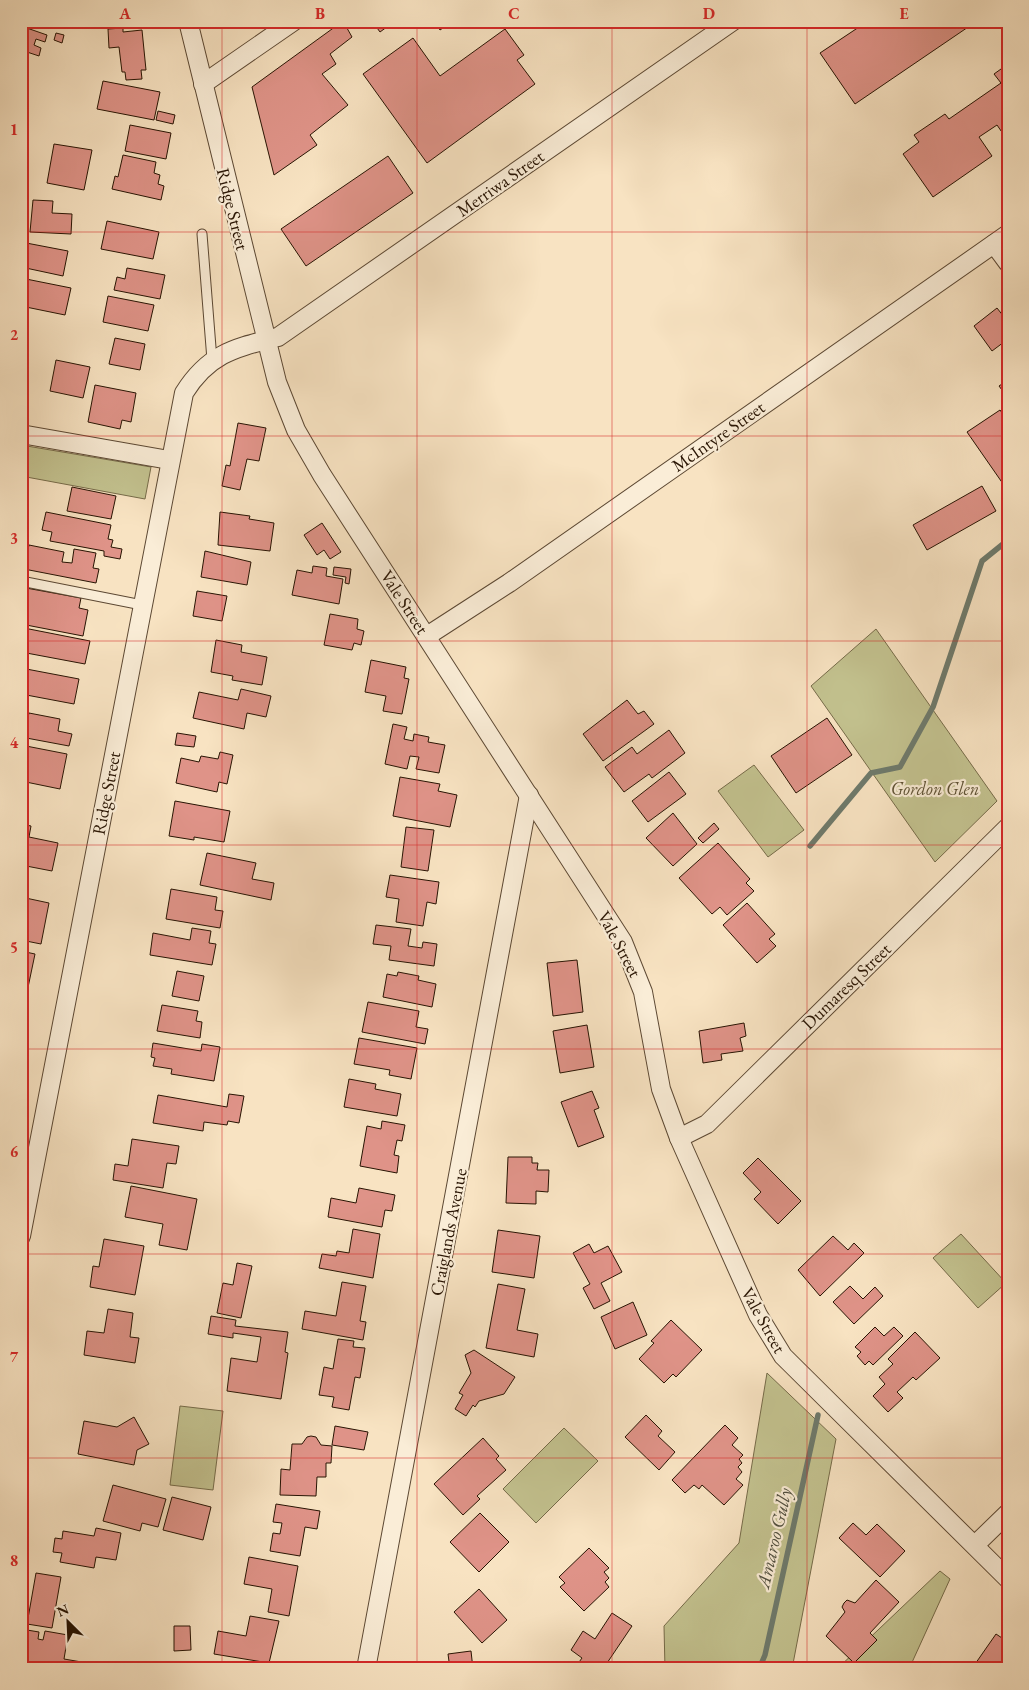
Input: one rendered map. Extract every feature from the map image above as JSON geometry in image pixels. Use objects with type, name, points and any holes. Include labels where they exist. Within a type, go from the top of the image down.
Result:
[{"type":"street","name":"Ridge Street","points":[[21,1236],[169,460],[184,393],[195,375],[212,360],[232,350],[266,340],[188,21]]},
{"type":"street","points":[[202,84],[294,21]]},
{"type":"street","name":"Merriwa Street","points":[[266,340],[278,337],[733,21]]},
{"type":"street","points":[[1001,239],[1008,263]]},
{"type":"street","name":"McIntyre Street","points":[[428,636],[517,577],[1001,239]]},
{"type":"street","name":"Vale Street","points":[[266,340],[277,382],[296,430],[322,475],[428,636],[623,942],[643,992],[661,1088],[678,1138],[758,1315],[783,1356],[1008,1579]]},
{"type":"street","points":[[21,434],[169,460]]},
{"type":"street","name":"Craiglands Avenue","points":[[366,1669],[529,795]]},
{"type":"street","name":"Dumaresq Street","points":[[678,1138],[706,1124],[1008,827]]},
{"type":"street","points":[[975,1545],[1008,1513]]},
{"type":"lane","name":"Ridge Street","points":[[202,234],[212,360]]},
{"type":"lane","points":[[21,581],[142,605]]},
{"type":"green space","points":[[21,445],[151,467],[145,499],[21,476]]},
{"type":"green space","name":"Gordon Glen","points":[[876,629],[997,801],[935,862],[811,686]]},
{"type":"green space","points":[[754,765],[804,830],[768,857],[718,791]]},
{"type":"green space","points":[[961,1234],[1006,1283],[978,1308],[933,1258]]},
{"type":"green space","points":[[767,1373],[836,1439],[792,1669],[665,1669],[664,1626],[739,1543]]},
{"type":"green space","points":[[180,1406],[223,1411],[213,1490],[170,1485]]},
{"type":"green space","points":[[564,1428],[598,1461],[536,1523],[503,1489]]},
{"type":"green space","points":[[940,1571],[950,1579],[909,1669],[837,1669]]},
{"type":"building","points":[[343,21],[352,37],[330,54],[336,64],[322,74],[348,105],[310,135],[317,145],[274,175],[252,87]]},
{"type":"building","points":[[372,21],[395,21],[380,32]]},
{"type":"building","points":[[434,21],[453,21],[440,30]]},
{"type":"building","points":[[868,21],[977,21],[855,104],[820,53]]},
{"type":"building","points":[[21,26],[47,35],[45,42],[36,39],[34,45],[41,48],[39,56],[21,50]]},
{"type":"building","points":[[123,28],[123,32],[142,30],[146,70],[141,70],[142,79],[126,80],[125,72],[122,72],[119,47],[109,48],[108,29]]},
{"type":"building","points":[[505,29],[524,55],[517,60],[535,84],[427,163],[363,74],[413,38],[440,76]]},
{"type":"building","points":[[56,33],[64,35],[62,43],[54,40]]},
{"type":"building","points":[[1008,64],[1008,141],[997,125],[979,137],[992,156],[933,197],[903,154],[919,142],[914,135],[945,114],[949,119],[1001,83],[994,74]]},
{"type":"building","points":[[103,81],[160,92],[154,120],[97,109]]},
{"type":"building","points":[[158,111],[175,115],[173,124],[156,120]]},
{"type":"building","points":[[130,125],[171,133],[166,159],[125,151]]},
{"type":"building","points":[[54,144],[92,150],[84,190],[47,183]]},
{"type":"building","points":[[123,155],[156,162],[154,173],[160,175],[158,184],[164,186],[161,200],[112,189],[115,176],[118,177]]},
{"type":"building","points":[[388,156],[413,193],[306,266],[281,229]]},
{"type":"building","points":[[33,200],[53,201],[52,213],[72,214],[71,234],[30,232]]},
{"type":"building","points":[[107,221],[159,232],[153,259],[101,249]]},
{"type":"building","points":[[21,242],[68,251],[63,276],[21,267]]},
{"type":"building","points":[[127,268],[165,275],[160,299],[114,290],[117,277],[125,279]]},
{"type":"building","points":[[21,278],[71,288],[65,315],[21,306]]},
{"type":"building","points":[[108,296],[154,305],[148,331],[103,322]]},
{"type":"building","points":[[997,308],[1008,322],[1008,339],[992,351],[974,326]]},
{"type":"building","points":[[115,338],[145,344],[140,370],[109,364]]},
{"type":"building","points":[[56,360],[90,367],[83,398],[50,391]]},
{"type":"building","points":[[1008,380],[1008,398],[999,386]]},
{"type":"building","points":[[95,385],[136,393],[131,422],[122,420],[120,429],[88,422]]},
{"type":"building","points":[[1000,410],[1008,421],[1008,491],[967,432]]},
{"type":"building","points":[[238,423],[266,428],[259,461],[247,459],[240,490],[222,486],[226,465],[230,466]]},
{"type":"building","points":[[982,486],[996,511],[927,550],[913,525]]},
{"type":"building","points":[[72,487],[116,496],[111,519],[67,511]]},
{"type":"building","points":[[46,512],[111,525],[108,539],[113,540],[111,547],[122,549],[120,559],[104,556],[104,551],[50,541],[52,532],[42,530]]},
{"type":"building","points":[[220,512],[250,516],[249,519],[274,523],[270,551],[218,545]]},
{"type":"building","points":[[322,523],[341,552],[330,559],[324,550],[317,555],[304,535]]},
{"type":"building","points":[[29,545],[64,552],[62,562],[72,563],[74,549],[96,553],[93,568],[99,569],[96,583],[24,569]]},
{"type":"building","points":[[205,551],[251,562],[247,585],[201,577]]},
{"type":"building","points":[[313,566],[327,568],[326,576],[343,579],[339,604],[292,595],[297,570],[312,573]]},
{"type":"building","points":[[334,567],[351,569],[349,584],[345,583],[346,577],[333,575]]},
{"type":"building","points":[[26,588],[81,598],[79,608],[88,610],[83,636],[21,624]]},
{"type":"building","points":[[197,591],[227,596],[222,621],[193,616]]},
{"type":"building","points":[[330,614],[358,619],[357,629],[364,631],[361,645],[354,643],[352,650],[324,645]]},
{"type":"building","points":[[24,628],[90,641],[85,664],[21,652]]},
{"type":"building","points":[[216,640],[242,645],[241,652],[267,657],[262,685],[232,680],[233,676],[211,672]]},
{"type":"building","points":[[371,660],[406,667],[404,678],[409,679],[402,714],[383,711],[386,696],[365,692]]},
{"type":"building","points":[[21,668],[79,679],[74,704],[21,694]]},
{"type":"building","points":[[241,689],[271,696],[266,717],[247,713],[244,729],[193,718],[199,692],[238,700]]},
{"type":"building","points":[[627,700],[638,714],[644,711],[654,724],[603,761],[583,734]]},
{"type":"building","points":[[29,713],[60,719],[58,731],[72,734],[69,746],[21,737],[21,724],[26,725]]},
{"type":"building","points":[[827,718],[852,755],[796,793],[771,756]]},
{"type":"building","points":[[393,724],[407,727],[404,739],[413,741],[414,734],[429,737],[428,742],[445,745],[439,773],[416,769],[419,757],[410,756],[407,769],[385,764]]},
{"type":"building","points":[[669,730],[685,753],[652,778],[649,774],[624,792],[605,767],[632,747],[637,754]]},
{"type":"building","points":[[177,733],[196,736],[194,747],[175,745]]},
{"type":"building","points":[[26,746],[67,754],[60,789],[21,781]]},
{"type":"building","points":[[220,752],[233,755],[227,784],[219,782],[217,792],[176,783],[181,758],[199,762],[201,756],[218,759]]},
{"type":"building","points":[[669,772],[686,794],[648,822],[632,801]]},
{"type":"building","points":[[400,777],[440,784],[438,791],[457,795],[450,827],[393,816]]},
{"type":"building","points":[[175,801],[230,811],[224,842],[194,837],[194,840],[169,836]]},
{"type":"building","points":[[673,813],[697,844],[673,866],[646,838]]},
{"type":"building","points":[[714,823],[719,829],[703,843],[698,838]]},
{"type":"building","points":[[21,824],[31,826],[29,837],[58,843],[52,871],[21,865]]},
{"type":"building","points":[[406,827],[434,830],[428,871],[401,867]]},
{"type":"building","points":[[718,843],[750,879],[746,883],[754,891],[727,915],[720,907],[712,914],[679,878]]},
{"type":"building","points":[[207,853],[256,863],[252,879],[274,883],[271,900],[200,885]]},
{"type":"building","points":[[390,875],[439,882],[436,904],[427,902],[423,926],[396,922],[399,899],[386,897]]},
{"type":"building","points":[[171,889],[217,897],[215,910],[223,911],[220,928],[166,919]]},
{"type":"building","points":[[21,897],[49,903],[41,944],[26,941],[28,928],[21,927]]},
{"type":"building","points":[[747,903],[775,934],[769,939],[776,946],[757,963],[723,925]]},
{"type":"building","points":[[376,925],[411,929],[408,946],[422,948],[423,942],[437,944],[434,966],[389,960],[391,946],[373,944]]},
{"type":"building","points":[[192,928],[211,931],[209,943],[216,944],[212,965],[150,955],[153,933],[190,940]]},
{"type":"building","points":[[21,951],[35,954],[26,997],[21,996]]},
{"type":"building","points":[[577,960],[583,1012],[553,1016],[547,963]]},
{"type":"building","points":[[177,971],[204,976],[199,1001],[172,996]]},
{"type":"building","points":[[398,972],[419,976],[418,980],[436,984],[432,1007],[383,997],[387,974],[397,976]]},
{"type":"building","points":[[368,1002],[419,1011],[416,1027],[428,1029],[425,1044],[362,1032]]},
{"type":"building","points":[[162,1005],[198,1011],[196,1021],[202,1022],[200,1038],[157,1031]]},
{"type":"building","points":[[744,1023],[746,1036],[740,1038],[743,1051],[721,1054],[722,1060],[703,1063],[699,1031]]},
{"type":"building","points":[[587,1025],[594,1067],[560,1073],[553,1031]]},
{"type":"building","points":[[359,1038],[417,1048],[411,1079],[389,1075],[390,1070],[354,1064]]},
{"type":"building","points":[[153,1043],[201,1051],[202,1044],[220,1047],[214,1081],[171,1074],[172,1069],[153,1066],[155,1058],[151,1057]]},
{"type":"building","points":[[349,1079],[376,1084],[375,1089],[401,1094],[397,1116],[344,1107]]},
{"type":"building","points":[[592,1091],[599,1108],[594,1110],[604,1137],[578,1147],[561,1102]]},
{"type":"building","points":[[229,1094],[244,1096],[239,1123],[228,1121],[227,1125],[204,1122],[203,1131],[153,1123],[158,1095],[227,1107]]},
{"type":"building","points":[[382,1121],[405,1125],[402,1141],[397,1140],[394,1155],[399,1156],[397,1173],[360,1166],[367,1126],[381,1129]]},
{"type":"building","points":[[132,1139],[179,1146],[176,1164],[167,1163],[163,1188],[113,1180],[115,1164],[128,1166]]},
{"type":"building","points":[[508,1157],[532,1157],[532,1163],[538,1163],[537,1170],[549,1170],[548,1192],[536,1191],[536,1204],[506,1203]]},
{"type":"building","points":[[758,1158],[801,1201],[778,1224],[754,1199],[761,1192],[743,1173]]},
{"type":"building","points":[[131,1186],[197,1199],[187,1250],[159,1245],[163,1224],[125,1217]]},
{"type":"building","points":[[359,1188],[395,1195],[392,1211],[385,1210],[382,1227],[328,1217],[331,1198],[356,1203]]},
{"type":"building","points":[[353,1229],[380,1234],[373,1278],[319,1268],[322,1254],[336,1256],[337,1251],[349,1253]]},
{"type":"building","points":[[498,1230],[540,1236],[534,1278],[492,1272]]},
{"type":"building","points":[[833,1236],[848,1250],[854,1243],[864,1253],[820,1296],[798,1270]]},
{"type":"building","points":[[104,1239],[144,1246],[135,1295],[90,1287],[93,1266],[99,1267]]},
{"type":"building","points":[[589,1244],[594,1253],[608,1246],[622,1272],[601,1283],[610,1301],[594,1309],[583,1288],[590,1284],[573,1253]]},
{"type":"building","points":[[237,1263],[252,1266],[241,1318],[217,1313],[223,1283],[233,1285]]},
{"type":"building","points":[[342,1282],[366,1286],[360,1321],[366,1322],[363,1340],[302,1329],[305,1311],[336,1316]]},
{"type":"building","points":[[498,1284],[525,1289],[517,1330],[538,1334],[534,1357],[486,1348]]},
{"type":"building","points":[[850,1286],[863,1299],[875,1287],[883,1296],[854,1324],[833,1302]]},
{"type":"building","points":[[633,1302],[647,1335],[615,1349],[601,1317]]},
{"type":"building","points":[[108,1309],[133,1313],[130,1337],[139,1338],[135,1363],[84,1355],[87,1331],[104,1333]]},
{"type":"building","points":[[211,1316],[236,1320],[235,1326],[288,1332],[285,1352],[288,1353],[281,1399],[227,1391],[231,1358],[257,1362],[261,1337],[233,1333],[233,1338],[208,1334]]},
{"type":"building","points":[[671,1320],[702,1350],[676,1377],[673,1374],[664,1383],[639,1359],[654,1343],[651,1341]]},
{"type":"building","points":[[875,1327],[884,1336],[894,1327],[903,1336],[873,1365],[869,1361],[865,1365],[857,1356],[861,1352],[855,1347]]},
{"type":"building","points":[[915,1332],[940,1358],[916,1380],[913,1377],[897,1392],[903,1398],[888,1412],[873,1396],[885,1384],[879,1377],[893,1364],[888,1359]]},
{"type":"building","points":[[338,1339],[354,1341],[353,1347],[365,1348],[360,1378],[355,1377],[349,1410],[332,1407],[334,1397],[319,1395],[324,1367],[333,1369]]},
{"type":"building","points":[[474,1350],[515,1377],[504,1394],[479,1401],[475,1407],[473,1405],[466,1416],[455,1409],[463,1395],[459,1393],[471,1373],[465,1355]]},
{"type":"building","points":[[646,1415],[662,1431],[658,1436],[675,1452],[659,1470],[625,1437]]},
{"type":"building","points":[[134,1417],[149,1444],[137,1450],[134,1465],[78,1454],[84,1421],[117,1427]]},
{"type":"building","points":[[725,1425],[738,1438],[732,1445],[743,1455],[739,1459],[742,1463],[738,1467],[742,1472],[736,1479],[743,1485],[724,1505],[702,1485],[699,1489],[694,1485],[685,1493],[672,1480]]},
{"type":"building","points":[[335,1426],[368,1432],[364,1450],[332,1445]]},
{"type":"building","points":[[307,1437],[316,1437],[321,1445],[332,1446],[331,1463],[326,1463],[326,1477],[317,1477],[316,1496],[280,1495],[281,1469],[290,1470],[292,1444],[302,1444]]},
{"type":"building","points":[[483,1438],[499,1456],[496,1459],[506,1470],[477,1496],[480,1499],[463,1515],[434,1484]]},
{"type":"building","points":[[113,1485],[166,1499],[158,1527],[142,1523],[140,1531],[103,1521]]},
{"type":"building","points":[[172,1497],[211,1507],[203,1540],[163,1530]]},
{"type":"building","points":[[276,1504],[320,1511],[317,1529],[305,1527],[300,1556],[270,1551],[273,1533],[280,1534],[282,1523],[273,1522]]},
{"type":"building","points":[[480,1513],[509,1542],[479,1572],[450,1542]]},
{"type":"building","points":[[853,1523],[866,1535],[877,1524],[905,1551],[880,1577],[839,1538]]},
{"type":"building","points":[[96,1528],[121,1533],[116,1560],[96,1557],[94,1568],[60,1562],[62,1553],[53,1552],[55,1538],[62,1539],[63,1531],[94,1536]]},
{"type":"building","points":[[589,1548],[609,1568],[604,1572],[609,1578],[605,1582],[609,1587],[584,1611],[560,1587],[565,1583],[559,1577]]},
{"type":"building","points":[[249,1557],[298,1566],[289,1616],[268,1612],[272,1589],[244,1584]]},
{"type":"building","points":[[36,1573],[61,1577],[52,1628],[27,1624]]},
{"type":"building","points":[[876,1580],[899,1602],[870,1633],[877,1640],[854,1663],[826,1636],[845,1612],[842,1607],[844,1603],[847,1600],[855,1603]]},
{"type":"building","points":[[479,1589],[507,1620],[482,1643],[454,1612]]},
{"type":"building","points":[[612,1613],[632,1626],[603,1669],[574,1669],[582,1658],[571,1650],[583,1631],[595,1639]]},
{"type":"building","points":[[250,1616],[279,1621],[269,1663],[214,1654],[218,1631],[246,1636]]},
{"type":"building","points":[[174,1626],[190,1626],[191,1650],[174,1651]]},
{"type":"building","points":[[21,1629],[39,1632],[38,1639],[43,1640],[45,1631],[68,1635],[64,1659],[111,1667],[110,1669],[21,1669]]},
{"type":"building","points":[[996,1634],[1008,1642],[1008,1669],[975,1669],[973,1667]]},
{"type":"building","points":[[471,1651],[473,1669],[450,1669],[448,1654]]},
{"type":"waterway","points":[[810,846],[871,773],[900,767],[933,707],[982,561],[1008,540]]},
{"type":"waterway","name":"Amaroo Gully","points":[[759,1669],[765,1655],[818,1415]]}]
